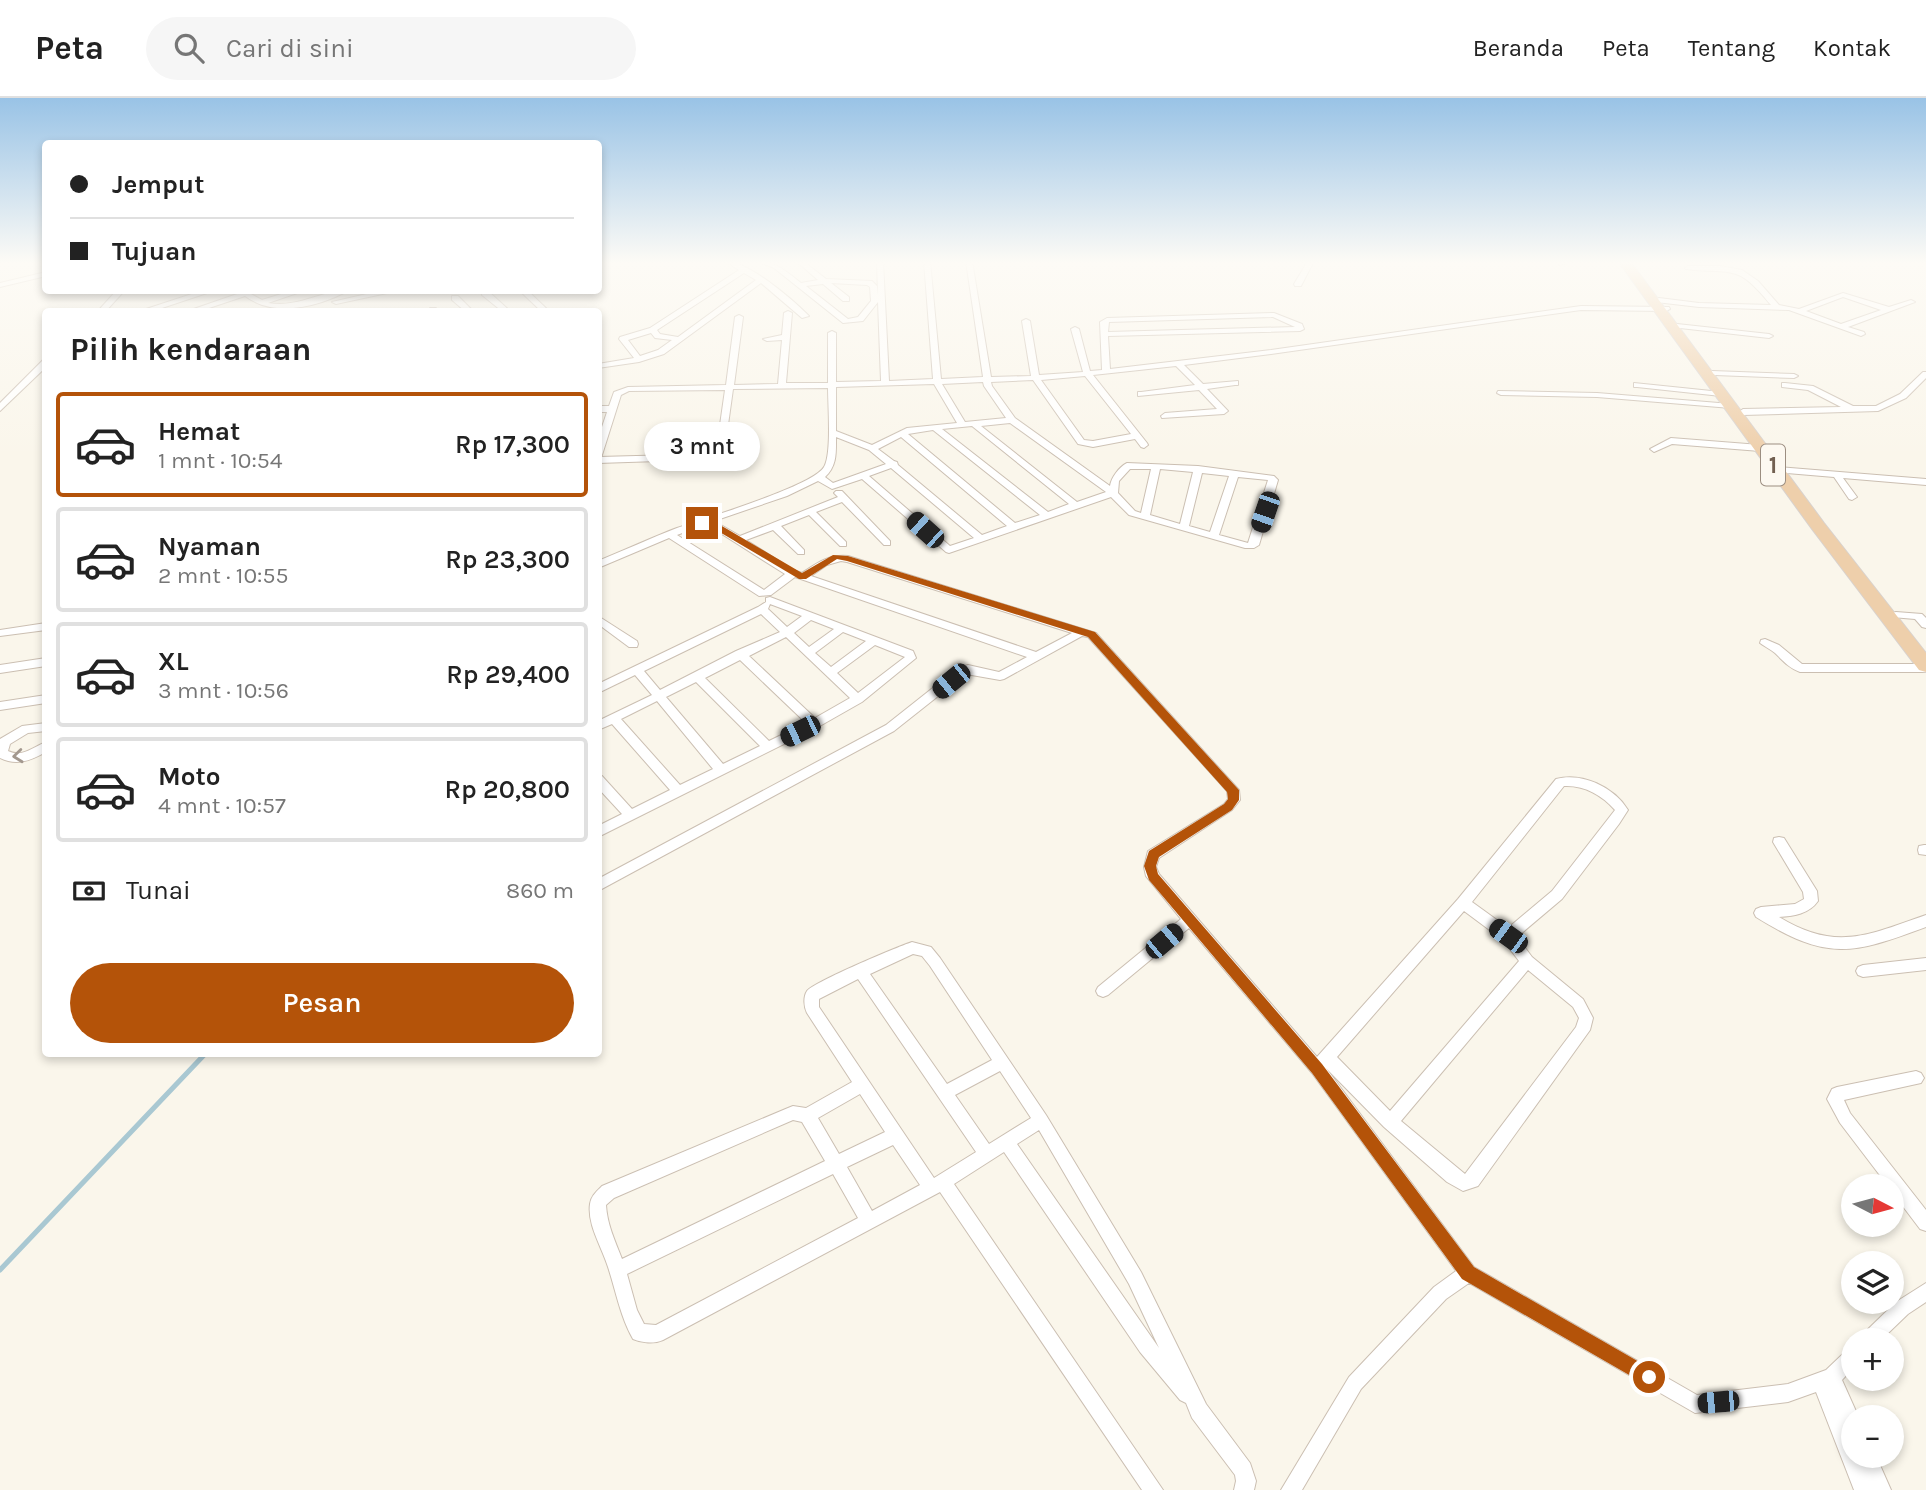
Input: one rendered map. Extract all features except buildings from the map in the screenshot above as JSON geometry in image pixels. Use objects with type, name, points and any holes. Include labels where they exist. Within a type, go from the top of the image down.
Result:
[{"type":"highway","name":"1","points":[[1675,326],[1760,448],[1782,470],[1926,667]]},
{"type":"highway","name":"1","points":[[1680,327],[1715,373],[1731,404],[1926,653]]},
{"type":"street","points":[[656,333],[665,326]]},
{"type":"street","points":[[602,365],[639,360],[667,348],[696,326]]},
{"type":"street","points":[[602,457],[716,457],[738,326]]},
{"type":"street","points":[[782,386],[787,326]]},
{"type":"street","points":[[882,326],[884,384]]},
{"type":"street","points":[[932,326],[937,382],[962,424]]},
{"type":"street","points":[[979,326],[988,381],[1012,420],[1113,494],[1127,510],[1248,546],[1254,545],[1273,480],[1268,477],[1198,469],[1125,467],[1115,481],[1113,494]]},
{"type":"street","points":[[1027,326],[1035,378],[1081,442],[1093,443],[1137,436]]},
{"type":"street","points":[[1104,326],[1106,370]]},
{"type":"street","points":[[1104,334],[1300,330],[1297,326]]},
{"type":"street","points":[[602,435],[617,394],[625,390],[1035,378],[1449,326]]},
{"type":"street","points":[[1680,327],[1769,336]]},
{"type":"street","points":[[1840,327],[1861,334]]},
{"type":"street","points":[[1075,329],[1087,373],[1144,444]]},
{"type":"street","points":[[656,333],[667,348]]},
{"type":"street","points":[[639,360],[623,339],[656,333],[679,339]]},
{"type":"street","points":[[602,563],[670,535],[784,494],[820,477],[828,469],[832,460],[832,333]]},
{"type":"street","points":[[767,339],[786,337]]},
{"type":"street","points":[[1165,416],[1222,413],[1222,408],[1177,362]]},
{"type":"street","points":[[0,408],[42,366]]},
{"type":"street","points":[[1715,373],[1794,376]]},
{"type":"street","points":[[1501,393],[1629,396],[1853,411],[1891,403],[1926,374]]},
{"type":"street","points":[[1141,394],[1235,383]]},
{"type":"street","points":[[1637,385],[1731,404]]},
{"type":"street","points":[[1786,385],[1810,388],[1853,411]]},
{"type":"street","points":[[602,410],[612,409]]},
{"type":"street","points":[[872,448],[901,433],[934,427],[1012,420]]},
{"type":"street","points":[[973,423],[1076,505]]},
{"type":"street","points":[[934,427],[1045,514]]},
{"type":"street","points":[[832,432],[872,448],[981,539]]},
{"type":"street","points":[[901,433],[1014,527]]},
{"type":"street","points":[[1654,449],[1671,441],[1760,448]]},
{"type":"street","points":[[832,486],[894,464]]},
{"type":"street","points":[[1145,517],[1156,466]]},
{"type":"street","points":[[1184,527],[1198,469]]},
{"type":"street","points":[[1782,470],[1926,482]]},
{"type":"street","points":[[1214,535],[1235,473]]},
{"type":"street","points":[[1836,474],[1852,497]]},
{"type":"street","points":[[863,475],[948,550],[1045,514],[1113,494]]},
{"type":"street","points":[[820,477],[887,543]]},
{"type":"street","points":[[738,540],[843,498]]},
{"type":"street","points":[[810,511],[842,544]]},
{"type":"street","points":[[707,521],[797,575],[1036,656]]},
{"type":"street","points":[[775,526],[801,552]]},
{"type":"street","points":[[602,830],[814,724],[858,699],[911,658],[909,654],[810,615],[766,601],[670,535]]},
{"type":"street","points":[[602,687],[766,601],[797,575],[836,556],[1091,635],[1233,790],[1234,800],[1228,807],[1153,855],[1150,866],[1153,876],[1322,1063],[1463,1183],[1472,1180],[1583,1030],[1587,1018],[1577,1003],[1527,961],[1508,936],[1463,903]]},
{"type":"street","points":[[766,601],[786,633],[858,699]]},
{"type":"street","points":[[602,724],[786,633],[810,615]]},
{"type":"street","points":[[1896,615],[1918,616],[1926,625]]},
{"type":"street","points":[[602,622],[633,644]]},
{"type":"street","points":[[0,633],[42,627]]},
{"type":"street","points":[[808,653],[841,629]]},
{"type":"street","points":[[602,884],[890,728],[962,671],[974,670],[1000,676],[1080,632]]},
{"type":"street","points":[[830,673],[873,641]]},
{"type":"street","points":[[1765,643],[1774,646],[1792,665],[1800,668],[1926,667]]},
{"type":"street","points":[[740,654],[814,724]]},
{"type":"street","points":[[0,669],[42,663]]},
{"type":"street","points":[[637,670],[722,771]]},
{"type":"street","points":[[697,676],[768,747]]},
{"type":"street","points":[[0,706],[42,700]]},
{"type":"street","points":[[613,718],[679,792]]},
{"type":"street","points":[[42,727],[26,729],[2,743],[2,753],[11,759],[29,756],[42,748]]},
{"type":"street","points":[[1322,1063],[1463,903],[1560,782],[1580,782],[1617,802],[1622,810],[1615,821],[1557,895],[1508,936]]},
{"type":"street","points":[[602,783],[631,816]]},
{"type":"street","points":[[1779,842],[1811,896],[1808,905],[1761,913],[1789,932],[1822,944],[1849,945],[1893,934],[1926,921]]},
{"type":"street","points":[[1103,991],[1191,919]]},
{"type":"street","points":[[1153,1490],[937,1185],[896,1135],[812,1008],[812,996],[860,970],[912,948],[926,951],[1041,1120],[1135,1278],[1199,1411]]},
{"type":"street","points":[[1390,1122],[1527,961]]},
{"type":"street","points":[[1863,971],[1926,964]]},
{"type":"street","points":[[860,970],[986,1153]]},
{"type":"street","points":[[945,1093],[1002,1062]]},
{"type":"street","points":[[1322,1063],[1468,1273],[1695,1404],[1788,1393],[1827,1380],[1841,1367]]},
{"type":"street","points":[[1916,1078],[1857,1088],[1837,1094],[1835,1099],[1844,1118],[1926,1223]]},
{"type":"street","points":[[862,1085],[807,1116],[793,1113],[608,1192],[598,1202],[597,1214],[618,1270],[629,1317],[639,1333],[657,1334],[869,1222],[937,1185],[1041,1120]]},
{"type":"street","points":[[807,1116],[839,1165],[869,1222]]},
{"type":"street","points":[[618,1270],[896,1135]]},
{"type":"street","points":[[1006,1141],[1146,1346],[1243,1470],[1246,1481],[1244,1490]]},
{"type":"street","points":[[1291,1490],[1354,1383],[1440,1293],[1468,1273]]},
{"type":"street","points":[[1881,1328],[1902,1308],[1926,1292]]},
{"type":"street","points":[[1827,1380],[1841,1405]]},
{"type":"street","points":[[1827,1380],[1864,1490]]},
{"type":"street","points":[[1871,1468],[1881,1490]]},
{"type":"waterway","points":[[0,1270],[202,1057]]},
{"type":"route","points":[[702,523],[707,521],[802,577],[836,556],[1087,633],[1097,640],[1233,790],[1234,800],[1228,807],[1153,855],[1150,866],[1153,876],[1317,1068],[1468,1273],[1649,1377]]}]
